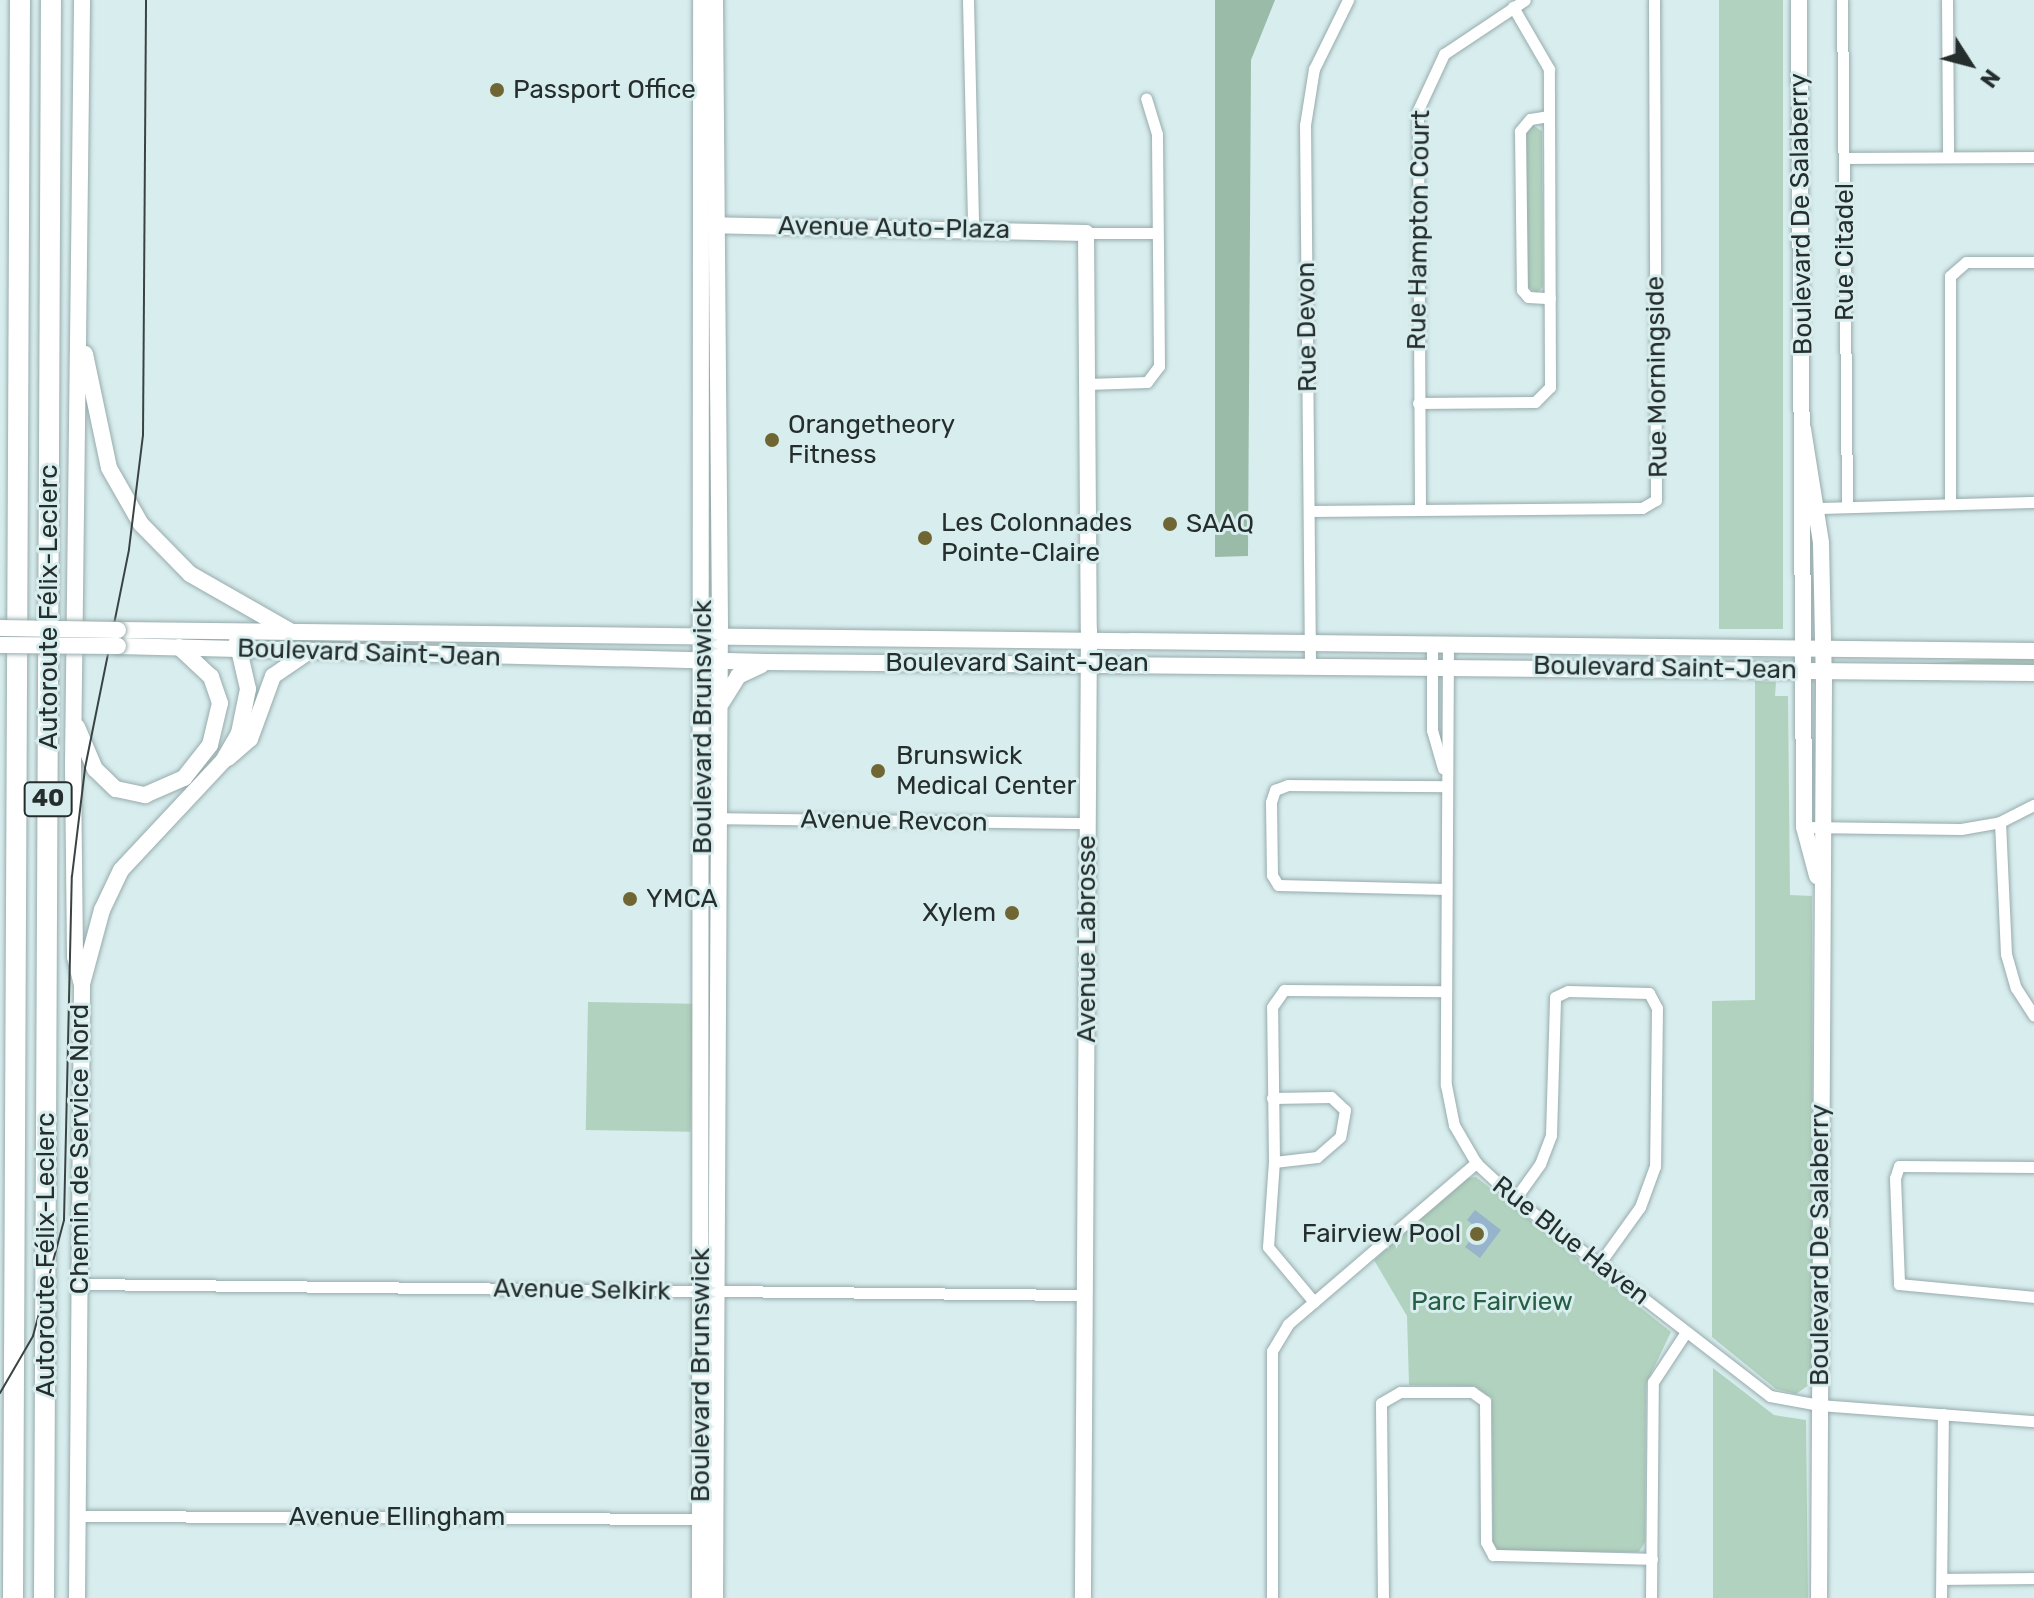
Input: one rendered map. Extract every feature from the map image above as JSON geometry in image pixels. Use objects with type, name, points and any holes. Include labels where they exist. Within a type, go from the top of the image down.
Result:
[{"type":"highway","name":"Autoroute Félix-Leclerc","points":[[13,1598],[20,0]]},
{"type":"highway","name":"Autoroute Félix-Leclerc","points":[[44,1598],[51,0]]},
{"type":"main road","name":"Chemin de Service Nord","points":[[77,1598],[82,985],[75,957],[73,718],[81,330],[82,0]]},
{"type":"main road","name":"Boulevard Brunswick","points":[[701,0],[720,596],[712,636],[702,661],[710,818],[708,1519],[715,1598]]},
{"type":"main road","name":"Boulevard Brunswick","points":[[710,818],[720,661],[712,636],[709,225],[715,0]]},
{"type":"main road","name":"Boulevard De Salaberry","points":[[1799,0],[1804,827],[1822,893]]},
{"type":"main road","name":"Avenue Auto-Plaza","points":[[709,225],[1086,233]]},
{"type":"main road","name":"Avenue Labrosse","points":[[1083,1598],[1089,663],[1086,233]]},
{"type":"main road","points":[[81,330],[104,451],[136,517],[190,574],[290,631]]},
{"type":"main road","name":"Boulevard De Salaberry","points":[[1803,429],[1817,508],[1824,670],[1819,1598]]},
{"type":"main road","points":[[720,596],[726,613],[739,626],[799,637]]},
{"type":"main road","name":"Boulevard Saint-Jean","points":[[0,628],[118,638],[179,647],[702,661],[1440,665],[2034,673]]},
{"type":"main road","points":[[223,761],[239,733],[247,699],[240,648],[233,631]]},
{"type":"main road","name":"Boulevard Saint-Jean","points":[[0,645],[233,631],[290,631],[2034,651]]},
{"type":"main road","points":[[845,663],[893,647],[897,638]]},
{"type":"main road","points":[[73,718],[95,769],[116,789],[145,795],[176,784],[204,756],[220,712],[211,677],[179,647]]},
{"type":"main road","points":[[82,985],[102,910],[121,870],[223,761],[250,739],[273,676],[308,652]]},
{"type":"main road","points":[[719,708],[734,680],[767,662]]},
{"type":"main road","name":"Boulevard Brunswick","points":[[700,1598],[708,1519]]},
{"type":"street","points":[[968,0],[973,229]]},
{"type":"street","name":"Rue Devon","points":[[1310,664],[1306,116],[1320,51],[1348,0]]},
{"type":"street","name":"Rue Hampton Court","points":[[1420,510],[1418,110],[1444,54],[1525,0]]},
{"type":"street","name":"Rue Morningside","points":[[1309,511],[1642,508],[1657,497],[1654,0]]},
{"type":"street","name":"Rue Citadel","points":[[1842,0],[1847,505]]},
{"type":"street","points":[[1947,0],[1948,157]]},
{"type":"street","points":[[1418,403],[1543,399],[1550,387],[1547,64],[1513,7]]},
{"type":"street","points":[[1087,384],[1143,383],[1157,374],[1157,134],[1146,99]]},
{"type":"street","points":[[1549,116],[1530,119],[1520,131],[1522,290],[1528,297],[1550,298]]},
{"type":"street","points":[[1844,158],[2034,157]]},
{"type":"street","points":[[1086,233],[1157,233]]},
{"type":"street","points":[[1950,503],[1950,276],[1966,262],[2034,262]]},
{"type":"street","points":[[1817,508],[2034,502]]},
{"type":"street","name":"Rue Blue Haven","points":[[1440,644],[1446,781],[1448,1101],[1457,1132],[1476,1163],[1515,1199],[1767,1394],[1819,1405],[2034,1421]]},
{"type":"street","points":[[1446,781],[1288,785],[1275,790],[1271,802],[1272,875],[1278,885],[1446,889]]},
{"type":"street","points":[[1804,827],[1961,829],[2000,822],[2034,805]]},
{"type":"street","name":"Avenue Revcon","points":[[710,818],[1087,823]]},
{"type":"street","points":[[2000,822],[2006,954],[2016,988],[2034,1016]]},
{"type":"street","points":[[1314,1302],[1268,1247],[1274,1162],[1272,1007],[1284,990],[1446,991]]},
{"type":"street","points":[[1515,1199],[1543,1159],[1551,1135],[1553,999],[1565,991],[1649,993],[1657,1008],[1655,1166],[1640,1207],[1599,1264]]},
{"type":"street","points":[[1272,1098],[1331,1097],[1345,1110],[1340,1137],[1317,1157],[1274,1162]]},
{"type":"street","points":[[1272,1598],[1272,1351],[1288,1324],[1476,1163]]},
{"type":"street","points":[[2034,1167],[1899,1166],[1895,1178],[1899,1284],[2034,1297]]},
{"type":"street","name":"Avenue Selkirk","points":[[79,1284],[1085,1295]]},
{"type":"street","points":[[1651,1598],[1654,1376],[1686,1332]]},
{"type":"street","points":[[1383,1598],[1381,1403],[1400,1392],[1472,1392],[1485,1401],[1486,1542],[1493,1555],[1652,1559]]},
{"type":"street","points":[[1941,1598],[1943,1414]]},
{"type":"street","name":"Avenue Ellingham","points":[[78,1516],[708,1519]]},
{"type":"street","points":[[1942,1579],[2034,1578]]},
{"type":"green space","points":[[1215,0],[1275,0],[1251,60],[1248,556],[1215,557]]},
{"type":"green space","points":[[1719,0],[1783,0],[1783,629],[1719,629]]},
{"type":"green space","points":[[1531,124],[1542,131],[1543,287],[1537,293],[1527,286],[1526,130]]},
{"type":"green space","points":[[2034,659],[2034,665],[1922,664]]},
{"type":"green space","points":[[1755,681],[1776,682],[1775,696],[1788,696],[1790,895],[1812,896],[1813,1382],[1796,1394],[1776,1389],[1712,1337],[1712,1001],[1755,1000]]},
{"type":"green space","points":[[588,1002],[693,1004],[691,1132],[586,1130]]},
{"type":"green space","name":"Parc Fairview","points":[[1476,1177],[1671,1332],[1646,1384],[1645,1542],[1639,1552],[1499,1551],[1493,1543],[1492,1398],[1474,1386],[1409,1385],[1407,1316],[1374,1260],[1468,1178]]},
{"type":"green space","points":[[1713,1368],[1774,1415],[1806,1420],[1808,1598],[1713,1598]]},
{"type":"water","points":[[1475,1210],[1501,1230],[1480,1258],[1465,1247],[1479,1230],[1467,1220]]},
{"type":"tram line","points":[[0,1393],[33,1336],[64,1220],[72,876],[85,768],[129,549],[143,435],[146,0]]},
{"type":"place","name":"Passport Office","points":[[497,90]]},
{"type":"place","name":"Orangetheory Fitness","points":[[772,440]]},
{"type":"place","name":"SAAQ","points":[[1170,524]]},
{"type":"place","name":"Les Colonnades Pointe-Claire","points":[[925,538]]},
{"type":"place","name":"Brunswick Medical Center","points":[[878,771]]},
{"type":"place","name":"YMCA","points":[[630,899]]},
{"type":"place","name":"Xylem","points":[[1012,913]]},
{"type":"place","name":"Fairview Pool","points":[[1477,1234]]}]
